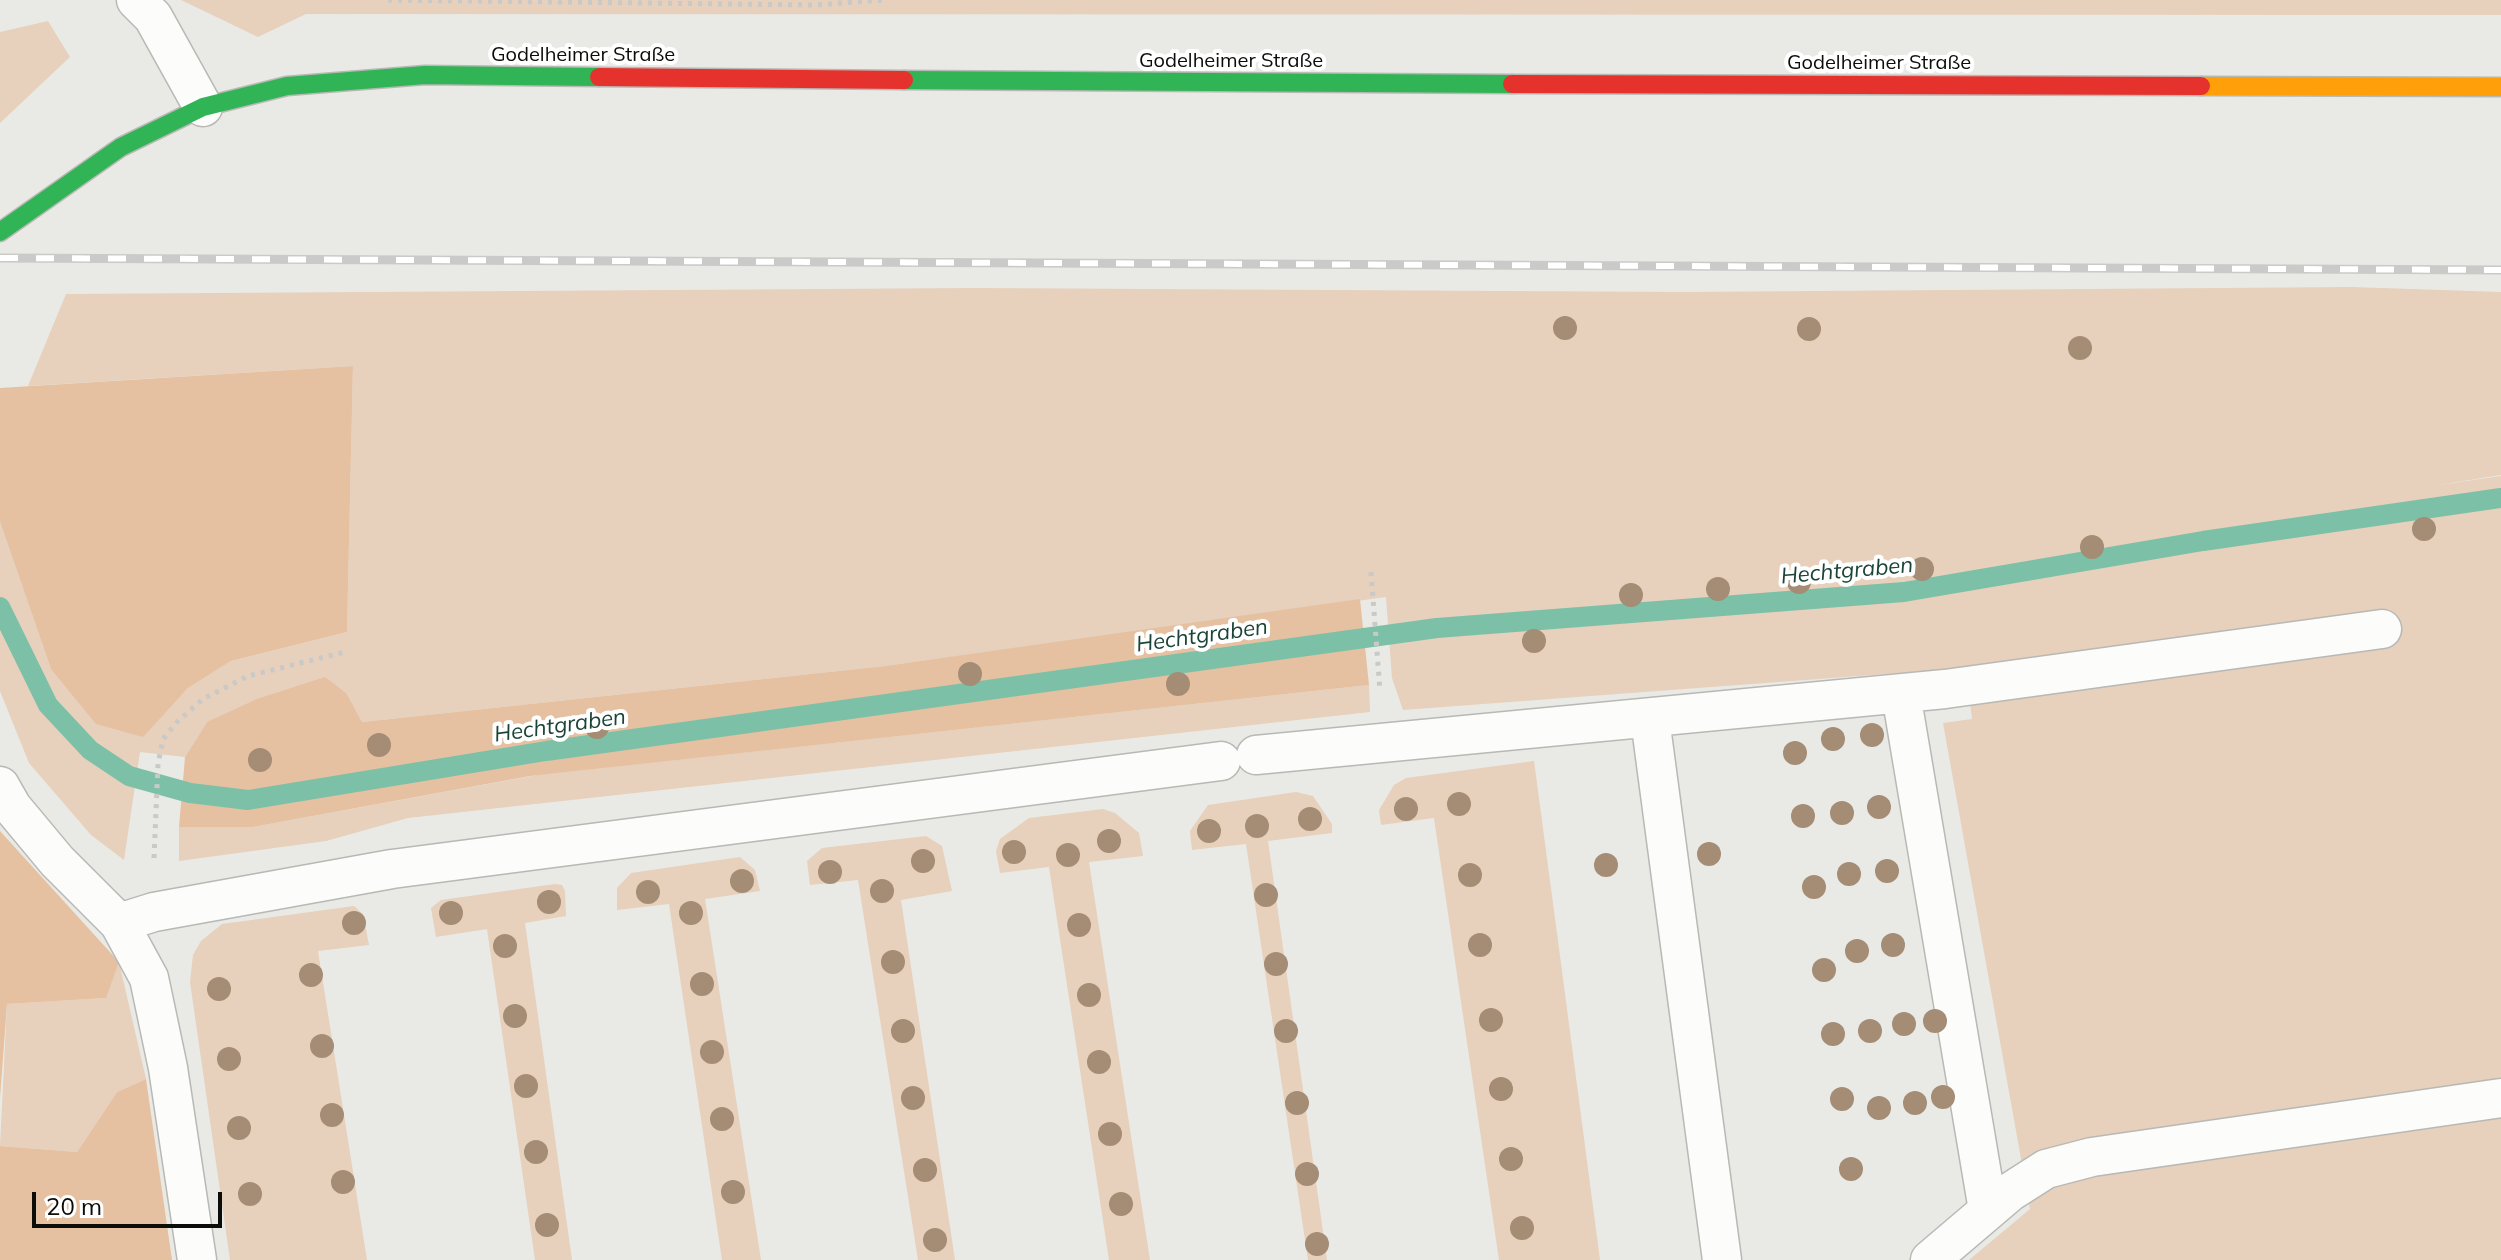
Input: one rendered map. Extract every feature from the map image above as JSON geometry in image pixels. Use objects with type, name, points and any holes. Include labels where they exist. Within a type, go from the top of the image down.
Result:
[{"type":"main road","name":"Godelheimer Straße","points":[[0,232],[121,147],[203,107],[287,86],[425,75],[1152,83],[2501,87]]},
{"type":"lane","points":[[136,0],[153,17],[203,107]]},
{"type":"lane","points":[[119,923],[154,912],[392,869],[1238,758],[1901,694],[2382,629]]},
{"type":"lane","points":[[1901,694],[1988,1210]]},
{"type":"lane","points":[[1650,719],[1722,1260]]},
{"type":"lane","points":[[0,786],[12,807],[57,861],[119,923],[149,978],[168,1068],[197,1260]]},
{"type":"lane","points":[[1930,1260],[1988,1210],[2046,1169],[2092,1157],[2501,1098]]},
{"type":"path","points":[[388,0],[814,5],[884,0]]},
{"type":"path","points":[[1371,572],[1380,686]]},
{"type":"path","points":[[154,806],[163,739],[203,699],[248,676],[345,652]]},
{"type":"shaded area","points":[[181,0],[2501,0],[2501,15],[306,14],[258,37]]},
{"type":"shaded area","points":[[48,21],[70,57],[0,123],[0,32]]},
{"type":"shaded area","points":[[2352,287],[2501,292],[2501,475],[2432,486],[2501,476],[2501,1260],[1969,1260],[2030,1209],[1943,723],[1972,719],[1966,668],[1403,710],[1392,678],[1386,597],[885,666],[362,722],[347,694],[207,722],[185,757],[140,752],[124,860],[91,835],[29,763],[0,691],[0,522],[51,669],[142,737],[188,688],[231,661],[347,632],[353,366],[28,386],[66,294],[975,288],[1683,292]]},
{"type":"shaded area","points":[[353,366],[347,632],[231,661],[188,688],[143,737],[96,724],[51,669],[0,522],[0,388]]},
{"type":"shaded area","points":[[1360,599],[1369,685],[530,776],[253,827],[179,827],[185,757],[207,722],[257,699],[325,677],[347,694],[362,722],[885,666]]},
{"type":"shaded area","points":[[1369,685],[1370,712],[408,818],[326,841],[179,861],[179,827],[253,827],[537,775]]},
{"type":"shaded area","points":[[1534,761],[1600,1260],[1499,1260],[1434,818],[1381,825],[1379,810],[1394,785],[1406,778]]},
{"type":"shaded area","points":[[1296,792],[1313,796],[1332,824],[1332,833],[1268,841],[1327,1260],[1308,1260],[1246,844],[1192,850],[1190,831],[1208,805]]},
{"type":"shaded area","points":[[1103,809],[1115,813],[1139,833],[1143,856],[1089,862],[1150,1260],[1109,1260],[1049,867],[1000,873],[996,851],[1000,839],[1029,818]]},
{"type":"shaded area","points":[[0,831],[119,962],[106,998],[7,1004],[0,1098]]},
{"type":"shaded area","points":[[926,836],[942,846],[952,891],[901,900],[955,1260],[918,1260],[858,880],[810,885],[807,861],[822,848]]},
{"type":"shaded area","points":[[740,857],[755,870],[760,891],[705,899],[761,1260],[722,1260],[669,904],[617,910],[617,888],[631,873]]},
{"type":"shaded area","points":[[562,885],[565,891],[566,916],[525,923],[572,1260],[535,1260],[487,929],[436,937],[431,908],[441,900]]},
{"type":"shaded area","points":[[354,906],[363,914],[369,945],[318,951],[367,1260],[230,1260],[190,982],[193,955],[201,941],[222,924]]},
{"type":"shaded area","points":[[119,962],[146,1079],[117,1092],[77,1152],[0,1146],[7,1004],[105,998]]},
{"type":"shaded area","points":[[146,1079],[172,1260],[0,1260],[0,1146],[77,1152],[117,1092]]},
{"type":"waterway","name":"Hechtgraben","points":[[0,607],[48,705],[90,750],[129,776],[190,793],[248,800],[546,751],[1437,628],[1904,592],[2203,541],[2501,498]]},
{"type":"railway","points":[[0,258],[2501,270]]},
{"type":"traffic: fast","points":[[0,232],[121,147],[203,107],[287,86],[425,75],[599,77]]},
{"type":"traffic: fast","points":[[904,80],[1512,84]]},
{"type":"traffic: slow","points":[[2201,86],[2501,87]]},
{"type":"traffic: jam","points":[[599,77],[904,80]]},
{"type":"traffic: jam","points":[[1512,84],[2201,86]]}]
